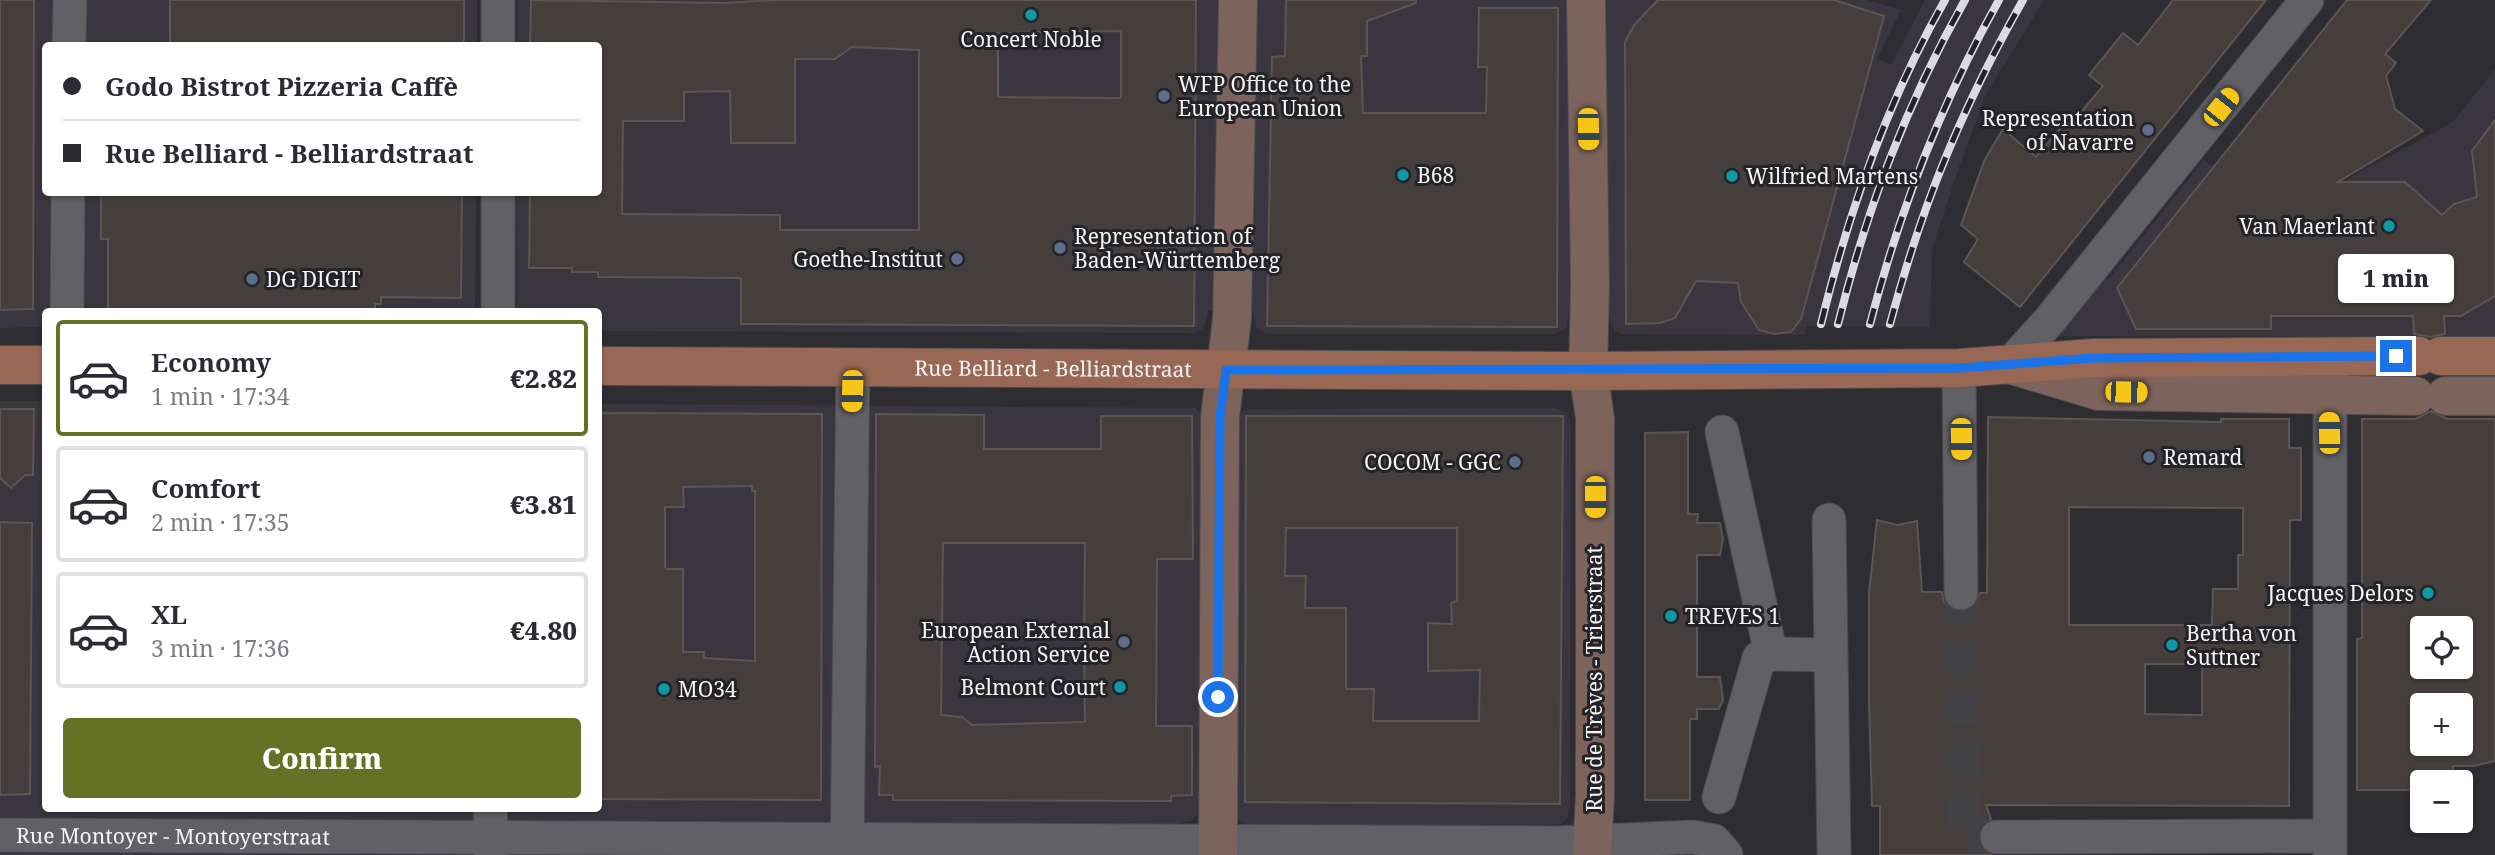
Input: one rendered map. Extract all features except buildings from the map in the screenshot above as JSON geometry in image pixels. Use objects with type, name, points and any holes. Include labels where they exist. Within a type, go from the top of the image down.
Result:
[{"type":"main road","name":"Rue Belliard - Belliardstraat","points":[[602,366],[1588,371],[1959,368],[2094,358],[2495,356]]},
{"type":"main road","points":[[0,365],[42,365]]},
{"type":"street","points":[[69,42],[70,0]]},
{"type":"street","points":[[498,0],[498,42]]},
{"type":"street","points":[[1218,848],[1220,417],[1232,319],[1238,0]]},
{"type":"street","name":"Rue de Trèves - Trierstraat","points":[[1586,0],[1590,287],[1588,371],[1595,418],[1592,848]]},
{"type":"street","points":[[2010,364],[2049,321],[2308,0]]},
{"type":"street","points":[[67,308],[68,196]]},
{"type":"street","points":[[498,196],[498,308]]},
{"type":"street","points":[[1997,837],[2329,846],[2330,355]]},
{"type":"street","name":"Rue Belliard - Belliardstraat","points":[[2010,364],[2099,391],[2495,396]]},
{"type":"street","points":[[847,847],[853,367]]},
{"type":"street","points":[[1959,368],[1961,593]]},
{"type":"street","points":[[1722,432],[1771,654]]},
{"type":"street","points":[[1829,520],[1834,855]]},
{"type":"street","points":[[1719,797],[1759,658],[1771,654],[1831,655]]},
{"type":"street","name":"Rue Montoyer - Montoyerstraat","points":[[0,835],[492,834],[847,847],[1218,848],[1592,848],[1692,836],[1714,841],[1726,855]]},
{"type":"shaded area","points":[[0,0],[477,0],[477,42],[42,42],[42,196],[476,196],[475,308],[86,308],[86,304],[47,305],[47,308],[42,308],[42,324],[38,327],[0,328]]},
{"type":"shaded area","points":[[517,0],[1867,0],[1901,10],[1877,58],[1891,65],[1925,0],[2044,0],[1986,94],[1958,170],[1932,249],[1930,327],[1807,326],[1805,335],[1623,334],[1614,331],[1610,324],[1609,309],[1569,309],[1567,328],[1554,334],[1267,334],[1255,327],[1253,312],[1208,311],[1204,328],[1194,333],[602,331],[602,308],[517,308],[516,196],[602,196],[602,42],[517,42]]},
{"type":"shaded area","points":[[2495,69],[2495,337],[2051,336],[2099,274],[2108,280],[2204,160],[2277,217],[2453,122]]},
{"type":"shaded area","points":[[0,401],[42,401],[42,812],[602,812],[602,404],[1196,408],[1203,419],[1202,809],[1193,820],[1174,824],[1174,855],[0,855]]},
{"type":"shaded area","points":[[1556,408],[1568,414],[1571,427],[1570,807],[1568,817],[1561,824],[1543,825],[1543,855],[1242,823],[1236,817],[1236,417],[1244,410],[1252,409]]},
{"type":"tunnel","points":[[1961,593],[1962,837],[1997,837]]},
{"type":"railway","points":[[1821,324],[1844,240],[1872,158],[1905,78],[1945,0]]},
{"type":"railway","points":[[1838,324],[1862,239],[1890,158],[1924,79],[1965,0]]},
{"type":"railway","points":[[1870,324],[1895,239],[1924,158],[1959,78],[1999,0]]},
{"type":"railway","points":[[1890,324],[1916,238],[1946,158],[1981,79],[2023,0]]},
{"type":"place","name":"Concert Noble","points":[[1031,15]]},
{"type":"place","name":"WFP Office to the European Union","points":[[1164,96]]},
{"type":"place","name":"Representation of Navarre","points":[[2148,130]]},
{"type":"place","name":"B68","points":[[1403,175]]},
{"type":"place","name":"Wilfried Martens","points":[[1732,176]]},
{"type":"place","name":"Van Maerlant","points":[[2389,226]]},
{"type":"place","name":"Representation of Baden-Württemberg","points":[[1060,248]]},
{"type":"place","name":"Goethe-Institut","points":[[957,259]]},
{"type":"place","name":"DG DIGIT","points":[[252,279]]},
{"type":"place","name":"Remard","points":[[2149,457]]},
{"type":"place","name":"COCOM - GGC","points":[[1515,462]]},
{"type":"place","name":"Jacques Delors","points":[[2428,593]]},
{"type":"place","name":"TREVES 1","points":[[1671,616]]},
{"type":"place","name":"European External Action Service","points":[[1124,642]]},
{"type":"place","name":"Bertha von Suttner","points":[[2172,645]]},
{"type":"place","name":"Belmont Court","points":[[1120,687]]},
{"type":"place","name":"MO34","points":[[664,689]]},
{"type":"route","points":[[1218,697],[1220,417],[1226,370],[1959,368],[2094,358],[2396,356]]}]
